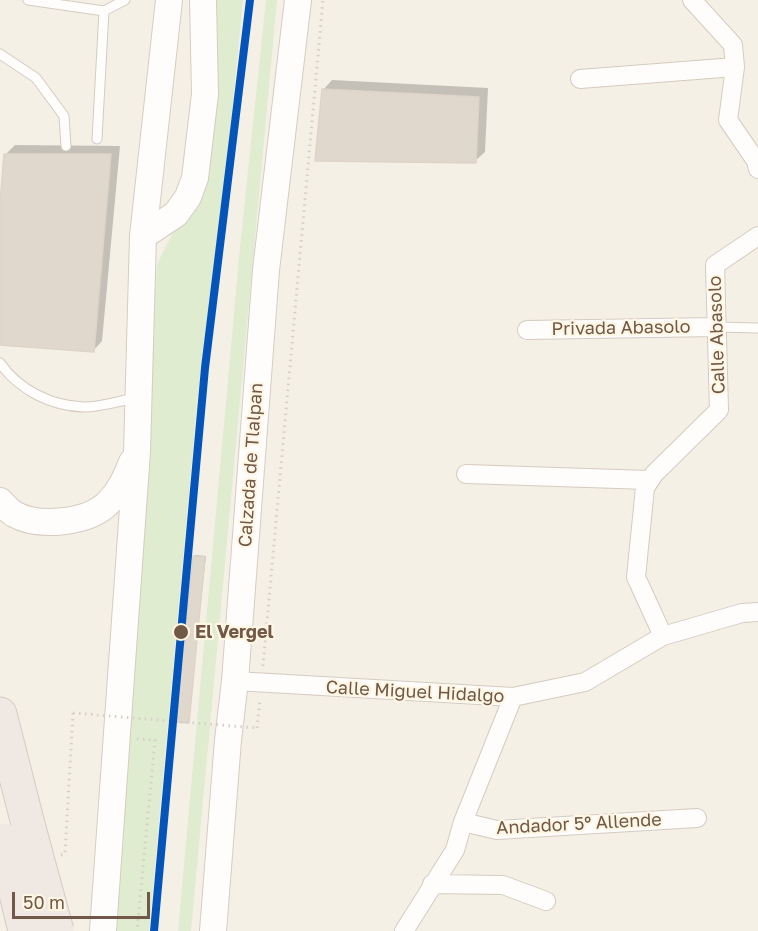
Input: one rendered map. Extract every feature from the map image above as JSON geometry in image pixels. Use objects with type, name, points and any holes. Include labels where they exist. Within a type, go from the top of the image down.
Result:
[{"type":"highway","points":[[0,714],[11,832],[25,931]]},
{"type":"highway","points":[[11,832],[57,931]]},
{"type":"main road","points":[[103,931],[137,451],[143,236],[169,0]]},
{"type":"main road","points":[[143,236],[176,214],[188,197],[195,178],[205,94],[203,0]]},
{"type":"main road","name":"Calzada de Tlalpan","points":[[213,931],[228,740],[236,681],[266,270],[298,0]]},
{"type":"main road","points":[[0,501],[15,514],[43,521],[66,522],[90,516],[107,504],[124,483],[137,451]]},
{"type":"street","points":[[692,0],[729,39],[735,54],[728,120],[756,161],[758,169]]},
{"type":"street","points":[[580,79],[735,66]]},
{"type":"street","name":"Calle Abasolo","points":[[648,480],[719,410],[714,265],[758,236]]},
{"type":"street","name":"Privada Abasolo","points":[[527,330],[716,327]]},
{"type":"street","points":[[466,474],[648,480],[636,577],[663,636]]},
{"type":"street","name":"Calle Miguel Hidalgo","points":[[236,681],[513,697],[585,682],[663,636],[742,613],[758,612]]},
{"type":"street","points":[[404,931],[455,850],[463,822],[513,697]]},
{"type":"street","name":"Andador 5º Allende","points":[[463,822],[497,830],[697,818]]},
{"type":"street","points":[[432,884],[503,885],[546,901]]},
{"type":"lane","points":[[28,0],[104,11],[125,0]]},
{"type":"lane","points":[[97,139],[104,11]]},
{"type":"lane","points":[[0,54],[36,78],[64,116],[66,146]]},
{"type":"lane","points":[[716,327],[758,328]]},
{"type":"lane","points":[[0,363],[7,373],[38,397],[84,407],[138,398]]},
{"type":"path","points":[[71,740],[73,713],[257,728],[323,0]]},
{"type":"path","points":[[129,718],[129,728]]},
{"type":"path","points":[[128,738],[155,740],[137,931]]},
{"type":"green space","points":[[211,0],[243,0],[227,163],[198,394],[149,931],[112,931],[157,264],[179,221]]},
{"type":"green space","points":[[266,0],[277,0],[191,931],[178,931],[240,247]]},
{"type":"building","points":[[322,89],[479,97],[476,163],[315,161]]},
{"type":"building","points":[[4,154],[111,154],[94,352],[0,345],[0,204]]},
{"type":"building","points":[[193,556],[205,557],[189,723],[176,722]]},
{"type":"transit line","points":[[154,931],[205,368],[250,0]]},
{"type":"place","name":"El Vergel","points":[[181,632]]}]
